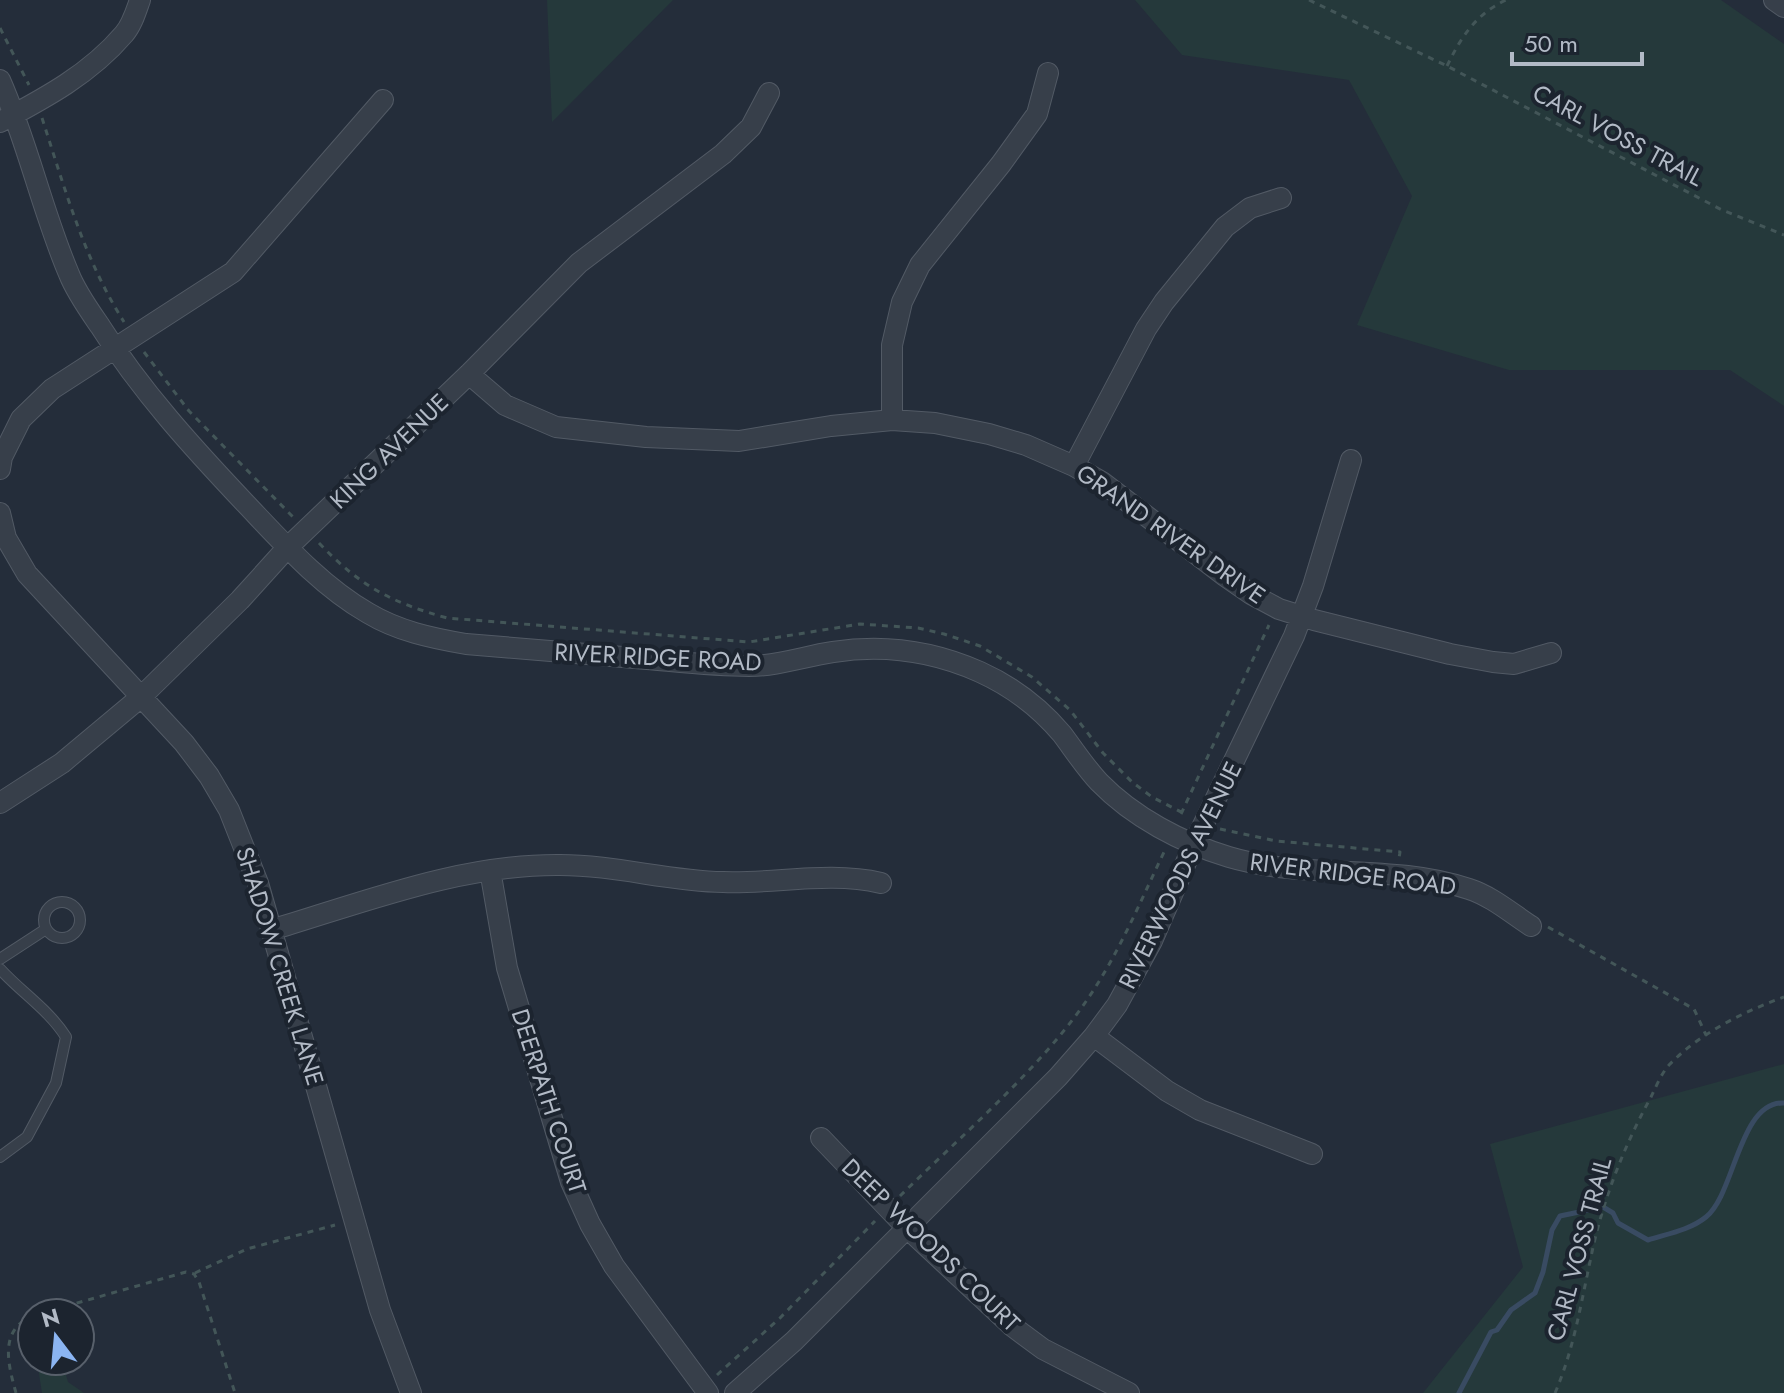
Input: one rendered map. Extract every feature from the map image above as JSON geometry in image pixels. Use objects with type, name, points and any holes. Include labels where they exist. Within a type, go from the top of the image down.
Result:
[{"type":"street","points":[[8,118],[80,76],[126,32],[140,0]]},
{"type":"street","points":[[1774,0],[1784,7]]},
{"type":"street","points":[[892,420],[892,345],[902,302],[920,265],[1037,114],[1048,73]]},
{"type":"street","name":"RIVER RIDGE ROAD","points":[[0,80],[8,118],[69,276],[114,348],[160,408],[287,548],[369,614],[400,629],[466,644],[725,665],[782,663],[861,648],[925,653],[957,662],[1012,690],[1059,731],[1098,780],[1121,801],[1144,818],[1194,844],[1257,863],[1422,878],[1470,889],[1493,900],[1531,926]]},
{"type":"street","name":"KING AVENUE","points":[[0,803],[62,763],[141,697],[240,600],[287,548],[469,374],[579,263],[723,154],[751,127],[769,93]]},
{"type":"street","points":[[0,469],[2,457],[21,419],[52,389],[233,272],[383,100]]},
{"type":"street","points":[[1074,466],[1146,329],[1164,302],[1225,227],[1250,208],[1281,198]]},
{"type":"street","name":"GRAND RIVER DRIVE","points":[[469,374],[505,405],[556,427],[646,437],[739,441],[892,420],[935,423],[989,434],[1026,445],[1074,466],[1136,506],[1251,594],[1302,617],[1493,662],[1514,664],[1551,653]]},
{"type":"street","name":"RIVERWOODS AVENUE","points":[[735,1393],[794,1341],[1058,1077],[1094,1036],[1138,970],[1302,617],[1351,460]]},
{"type":"street","name":"SHADOW CREEK LANE","points":[[0,513],[6,538],[27,574],[184,743],[229,810],[246,850],[271,930],[384,1322],[411,1393]]},
{"type":"street","points":[[271,930],[437,881],[490,870],[562,865],[599,867],[694,882],[854,877],[881,883]]},
{"type":"street","name":"DEERPATH COURT","points":[[490,870],[507,968],[571,1182],[614,1266],[709,1387]]},
{"type":"street","points":[[1094,1036],[1167,1091],[1200,1110],[1312,1154]]},
{"type":"street","name":"DEEP WOODS COURT","points":[[821,1138],[906,1227],[1012,1326],[1043,1349],[1129,1393]]},
{"type":"lane","points":[[0,959],[46,929]]},
{"type":"lane","points":[[0,969],[25,996],[53,1017],[66,1037],[56,1083],[27,1137],[0,1157]]},
{"type":"path","name":"CARL VOSS TRAIL","points":[[1309,0],[1447,66],[1722,210],[1784,235]]},
{"type":"path","points":[[1447,66],[1458,42],[1471,25],[1484,12],[1506,0]]},
{"type":"path","points":[[0,28],[32,92]]},
{"type":"path","points":[[40,113],[61,185],[84,246],[127,326]]},
{"type":"path","points":[[139,344],[189,411],[299,522]]},
{"type":"path","points":[[1177,825],[1272,618]]},
{"type":"path","points":[[895,1201],[1010,1088],[1069,1024],[1117,950],[1168,845]]},
{"type":"path","name":"CARL VOSS TRAIL","points":[[1555,1393],[1577,1328],[1596,1235],[1627,1143],[1667,1067],[1694,1043],[1725,1023],[1755,1007],[1784,997]]},
{"type":"path","points":[[709,1387],[881,1215]]},
{"type":"path","points":[[96,1298],[186,1272],[194,1274],[247,1249],[354,1219]]},
{"type":"path","points":[[194,1274],[235,1393]]},
{"type":"path","points":[[16,1323],[6,1335],[5,1355],[16,1393]]},
{"type":"green space","points":[[547,0],[673,0],[552,122]]},
{"type":"green space","points":[[1135,0],[1721,0],[1784,44],[1784,406],[1730,370],[1509,370],[1357,325],[1412,196],[1349,80],[1182,55]]},
{"type":"green space","points":[[1784,1064],[1784,1393],[1423,1393],[1523,1267],[1490,1144]]},
{"type":"green space","points":[[40,1377],[67,1377],[68,1382],[84,1393],[42,1393]]},
{"type":"waterway","points":[[1459,1393],[1491,1332],[1497,1330],[1511,1310],[1535,1293],[1552,1230],[1560,1216],[1603,1207],[1613,1213],[1618,1223],[1648,1240],[1693,1225],[1706,1217],[1716,1205],[1747,1132],[1757,1117],[1769,1106],[1784,1103]]}]
